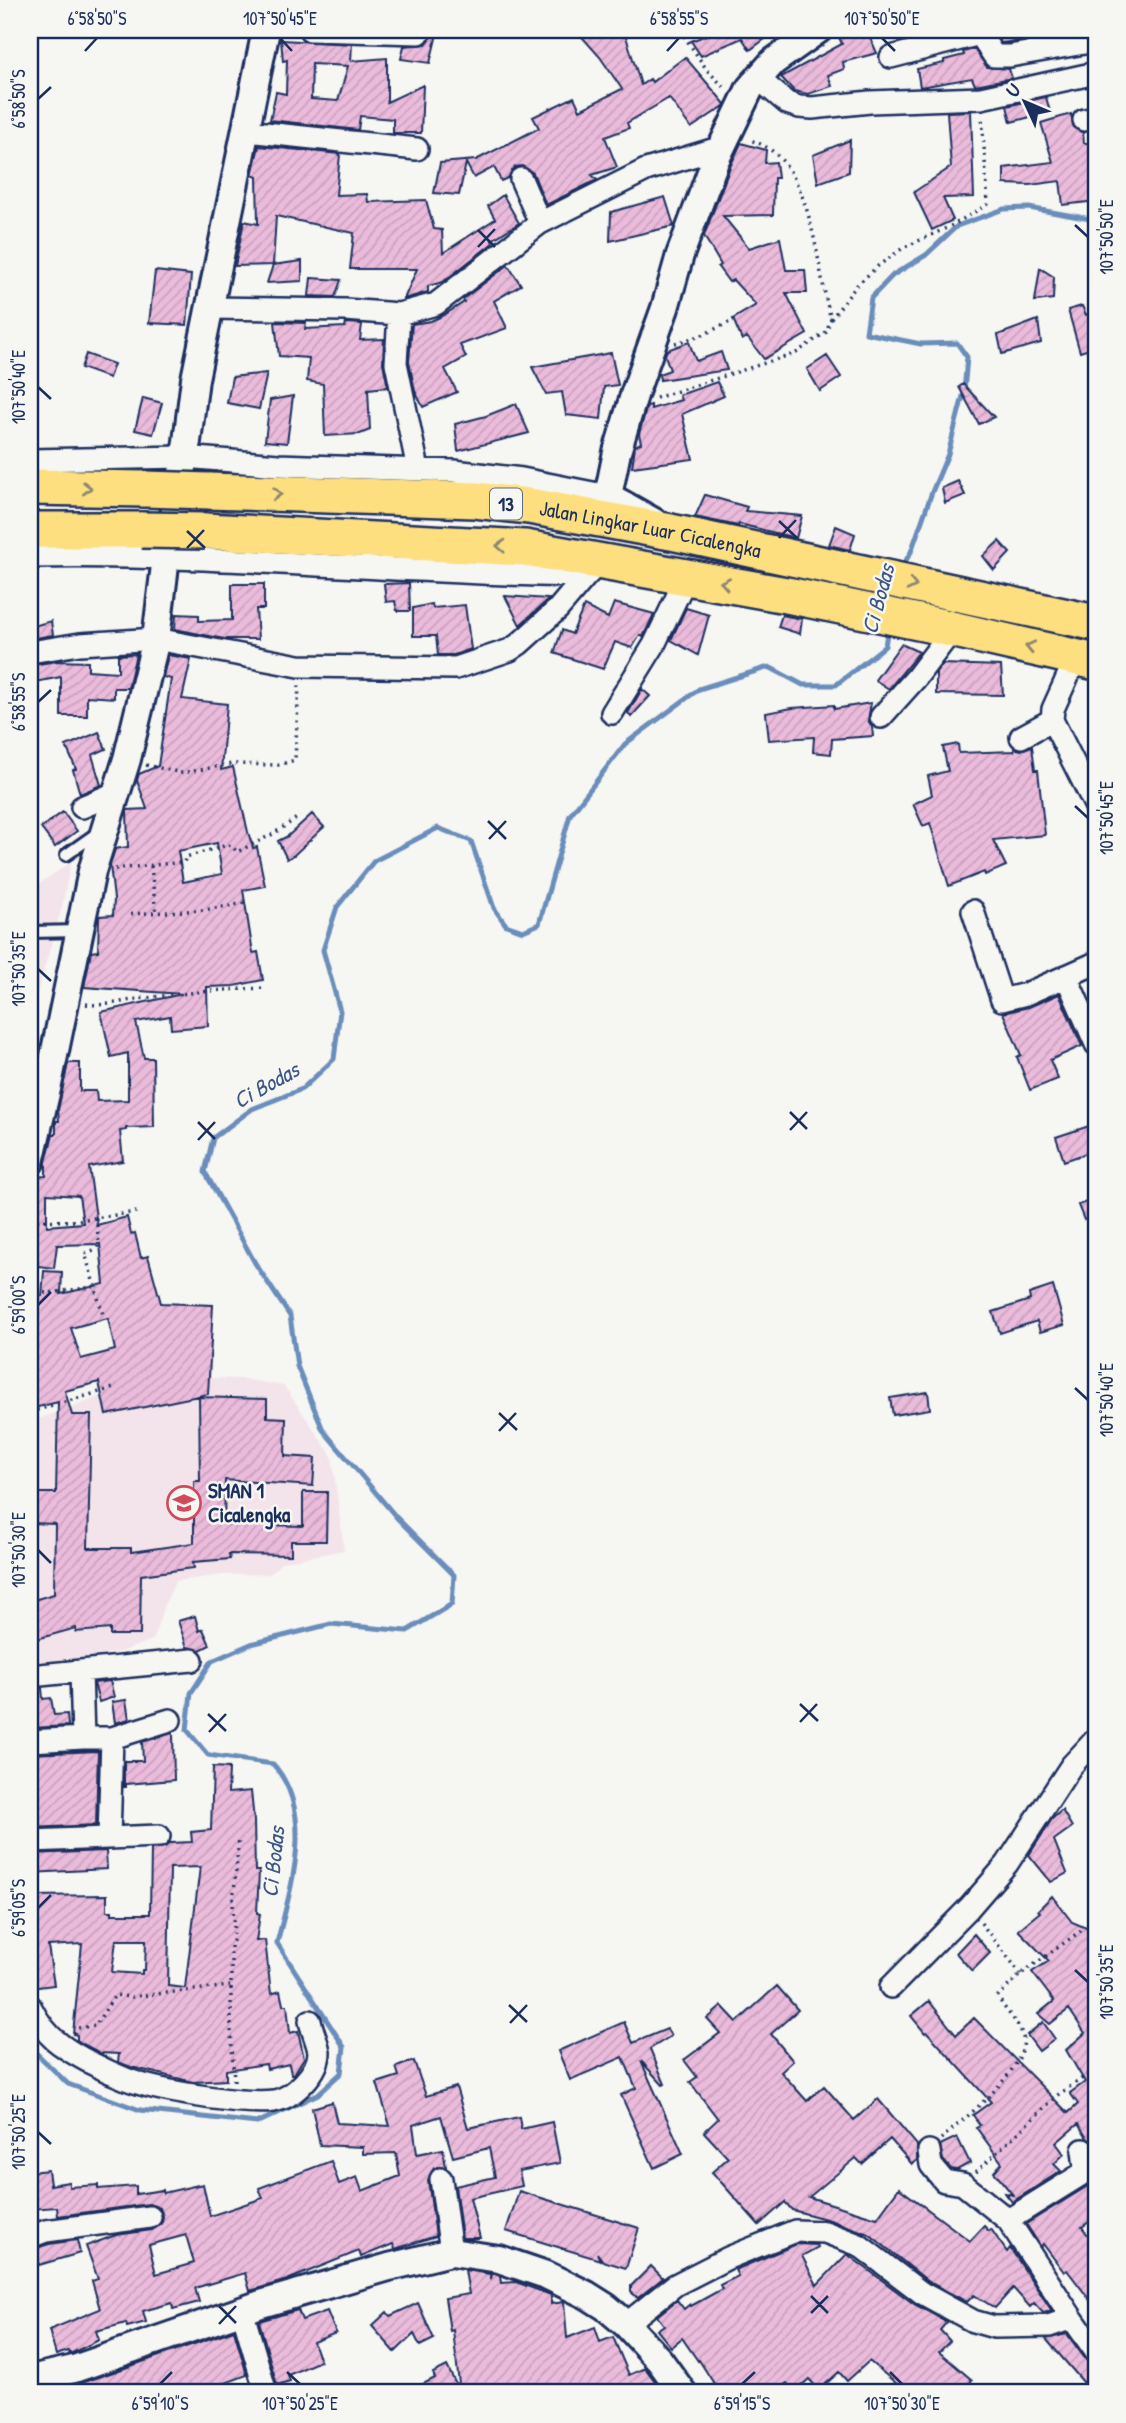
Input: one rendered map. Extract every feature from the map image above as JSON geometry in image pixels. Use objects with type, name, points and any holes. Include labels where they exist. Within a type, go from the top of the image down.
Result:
[{"type":"highway","name":"Jalan Lingkar Luar Cicalengka","points":[[30,487],[475,500],[529,506],[671,532],[1096,623]]},
{"type":"highway","name":"Jalan Lingkar Luar Cicalengka","points":[[30,530],[205,531],[525,548],[594,568],[687,576],[946,627],[1086,660]]},
{"type":"street","points":[[30,1162],[92,871],[118,792],[156,639],[166,557],[185,457],[195,379],[266,30]]},
{"type":"street","points":[[310,30],[419,33]]},
{"type":"street","points":[[608,496],[617,452],[680,256],[725,141],[750,88],[773,62],[818,30]]},
{"type":"street","points":[[891,57],[980,34],[995,56],[1010,56],[1096,41]]},
{"type":"street","points":[[759,79],[787,103],[812,108],[870,102],[981,97],[1096,72]]},
{"type":"street","points":[[246,131],[417,149]]},
{"type":"street","points":[[208,308],[345,310],[399,314],[436,303],[540,223],[646,170],[725,141]]},
{"type":"street","points":[[521,179],[540,223]]},
{"type":"street","points":[[399,314],[396,363],[418,470]]},
{"type":"street","points":[[30,460],[185,457],[278,465],[454,471],[522,479],[608,496],[671,532]]},
{"type":"street","points":[[30,557],[166,557],[481,575],[594,568]]},
{"type":"street","points":[[30,652],[79,644],[156,639],[299,666],[456,668],[510,650],[519,644],[558,609],[594,568]]},
{"type":"street","points":[[612,713],[654,645],[687,576]]},
{"type":"street","points":[[881,717],[916,678],[946,627]]},
{"type":"street","points":[[1086,660],[1054,709],[1052,720],[1096,807]]},
{"type":"street","points":[[1020,737],[1052,720]]},
{"type":"street","points":[[82,807],[118,792]]},
{"type":"street","points":[[973,911],[1002,1000],[1026,994],[1096,963]]},
{"type":"street","points":[[1066,976],[1093,1030]]},
{"type":"street","points":[[30,1676],[192,1660]]},
{"type":"street","points":[[81,1671],[83,1738]]},
{"type":"street","points":[[30,1741],[112,1738],[170,1720]]},
{"type":"street","points":[[109,1838],[112,1738]]},
{"type":"street","points":[[891,1987],[969,1908],[1007,1864],[1071,1766],[1096,1739]]},
{"type":"street","points":[[30,1841],[159,1836]]},
{"type":"street","points":[[30,2006],[42,2026],[59,2044],[127,2080],[162,2089],[235,2100],[276,2101],[294,2093],[310,2076],[319,2053],[310,2021]]},
{"type":"street","points":[[1008,2220],[1082,2174],[1085,2168],[1083,2150]]},
{"type":"street","points":[[929,2151],[931,2165],[944,2181],[963,2184],[1008,2220],[1096,2352]]},
{"type":"street","points":[[441,2179],[451,2252]]},
{"type":"street","points":[[30,2237],[46,2231],[150,2217]]},
{"type":"street","points":[[626,2324],[675,2285],[728,2258],[795,2231],[825,2232],[859,2245],[922,2293],[973,2321],[994,2327],[1049,2326],[1072,2318]]},
{"type":"street","points":[[33,2381],[242,2310],[389,2267],[451,2252],[499,2259],[547,2275],[587,2295],[626,2324],[660,2361],[683,2393]]},
{"type":"street","points":[[242,2310],[266,2393]]},
{"type":"lane","points":[[66,855],[105,827]]},
{"type":"lane","points":[[30,932],[80,931]]},
{"type":"path","points":[[680,30],[707,70],[743,106]]},
{"type":"path","points":[[631,406],[796,353],[826,332],[831,319],[857,285],[878,265],[903,248],[953,225],[988,204],[981,97]]},
{"type":"path","points":[[725,141],[766,145],[777,152],[788,169],[802,194],[831,319]]},
{"type":"path","points":[[650,351],[701,336],[730,322]]},
{"type":"path","points":[[127,759],[182,773],[232,764],[278,765],[295,760],[299,666]]},
{"type":"path","points":[[92,871],[184,862],[186,857],[227,845],[237,852],[273,834],[300,816]]},
{"type":"path","points":[[151,866],[156,914]]},
{"type":"path","points":[[131,915],[246,903]]},
{"type":"path","points":[[65,1002],[102,1006],[216,989],[267,988]]},
{"type":"path","points":[[30,1220],[72,1221],[136,1212]]},
{"type":"path","points":[[96,1218],[99,1243],[97,1249],[86,1253],[103,1315]]},
{"type":"path","points":[[30,1292],[48,1293],[94,1287]]},
{"type":"path","points":[[30,1412],[117,1387]]},
{"type":"path","points":[[235,2100],[230,1986],[233,1902],[239,1839]]},
{"type":"path","points":[[969,1908],[1021,1974]]},
{"type":"path","points":[[929,2151],[987,2099],[1021,2060],[1025,2041],[1020,2027],[998,1996],[1021,1974],[1096,1920]]},
{"type":"path","points":[[59,2044],[74,2034],[77,2028],[95,2026],[115,1995],[130,1997],[230,1986]]},
{"type":"path","points":[[963,2184],[1059,2094],[1096,2069]]},
{"type":"shaded area","points":[[71,862],[62,907],[34,1004],[30,1040],[30,890]]},
{"type":"shaded area","name":"SMAN 1 Cicalengka","points":[[178,1301],[213,1305],[211,1378],[243,1379],[284,1386],[332,1456],[344,1550],[282,1562],[270,1574],[223,1575],[176,1581],[165,1603],[153,1640],[117,1653],[30,1664],[30,1422],[100,1397],[142,1387],[179,1330]]},
{"type":"building","points":[[431,30],[438,30],[430,63],[401,59],[404,46],[426,44]]},
{"type":"building","points":[[576,30],[624,30],[641,85],[650,79],[652,82],[685,57],[724,106],[691,128],[669,98],[627,123],[629,128],[605,137],[617,167],[592,175],[597,180],[546,205],[533,173],[522,166],[515,167],[508,178],[501,181],[494,167],[474,178],[466,163],[459,195],[434,193],[440,163],[476,160],[539,128],[533,117],[574,97],[580,110],[622,89],[600,57]]},
{"type":"building","points":[[719,30],[777,30],[750,50],[742,38],[701,56],[691,41]]},
{"type":"building","points":[[848,30],[867,30],[877,53],[843,62],[844,69],[828,75],[832,86],[808,94],[794,91],[781,77],[842,44],[838,35]]},
{"type":"building","points":[[993,30],[1015,30],[1019,41],[1001,43]]},
{"type":"building","points":[[281,40],[352,44],[351,61],[387,58],[387,102],[423,85],[421,133],[393,133],[393,119],[360,116],[358,130],[270,120],[276,92],[286,94],[287,60],[283,61]],"holes":[[[312,64],[348,66],[338,101],[311,99]]]},
{"type":"building","points":[[974,49],[987,67],[1009,69],[1012,78],[975,85],[972,78],[920,87],[917,69],[944,63],[944,60],[964,55],[963,52]]},
{"type":"building","points":[[1046,97],[1050,112],[1011,122],[1007,106]]},
{"type":"building","points":[[971,111],[974,197],[943,198],[953,220],[932,230],[914,192],[951,167],[947,112]]},
{"type":"building","points":[[1071,114],[1074,128],[1083,133],[1084,143],[1090,143],[1096,156],[1096,201],[1063,205],[1060,181],[1030,185],[1004,184],[1004,168],[1053,162],[1041,123]]},
{"type":"building","points":[[850,140],[849,172],[818,183],[813,155]]},
{"type":"building","points":[[741,143],[766,150],[765,163],[776,162],[778,178],[774,178],[773,215],[723,216],[749,248],[780,238],[786,270],[805,270],[807,293],[786,293],[807,334],[764,359],[747,337],[742,340],[733,319],[756,305],[733,280],[729,282],[718,267],[721,265],[704,236]]},
{"type":"building","points":[[259,146],[340,154],[336,195],[367,194],[368,202],[426,200],[434,229],[442,230],[443,253],[495,219],[488,206],[503,195],[519,223],[492,240],[493,243],[443,282],[428,286],[428,292],[404,299],[417,269],[350,269],[354,233],[276,216],[273,265],[235,266],[244,221],[258,224],[257,177],[252,175]]},
{"type":"building","points":[[665,197],[674,226],[610,241],[611,212]]},
{"type":"building","points":[[302,261],[302,281],[267,283],[273,265]]},
{"type":"building","points":[[508,265],[521,285],[494,301],[507,328],[460,345],[466,357],[445,369],[457,392],[423,407],[415,391],[409,362],[412,324],[431,321],[444,315]]},
{"type":"building","points":[[1040,268],[1054,277],[1053,299],[1035,301]]},
{"type":"building","points":[[155,271],[191,275],[187,325],[149,323]]},
{"type":"building","points":[[311,278],[341,280],[335,297],[309,296]]},
{"type":"building","points":[[1082,306],[1086,315],[1096,310],[1096,347],[1080,352],[1068,310]]},
{"type":"building","points":[[1038,320],[1041,343],[1002,354],[998,335]]},
{"type":"building","points":[[275,322],[306,323],[305,329],[345,327],[346,323],[362,324],[360,340],[384,339],[383,363],[388,387],[368,389],[370,430],[360,434],[325,436],[323,384],[307,381],[309,358],[279,356]]},
{"type":"building","points":[[689,342],[696,361],[721,352],[727,370],[660,380],[659,374],[670,370],[665,355],[667,350]]},
{"type":"building","points":[[611,353],[618,385],[604,387],[601,419],[566,415],[562,392],[546,394],[532,367]]},
{"type":"building","points":[[86,354],[114,364],[109,378],[81,368]]},
{"type":"building","points":[[827,356],[841,377],[820,391],[807,369]]},
{"type":"building","points":[[267,373],[259,409],[227,403],[232,377]]},
{"type":"building","points":[[717,382],[724,396],[682,414],[693,459],[632,467],[635,446],[641,443],[639,434],[647,406],[651,405],[651,409],[681,400],[679,395]]},
{"type":"building","points":[[963,384],[994,417],[979,424],[959,387]]},
{"type":"building","points":[[293,396],[287,443],[265,441],[270,400]]},
{"type":"building","points":[[143,398],[162,403],[153,434],[135,430]]},
{"type":"building","points":[[516,404],[529,433],[458,451],[455,424]]},
{"type":"building","points":[[958,481],[965,495],[945,503],[942,488]]},
{"type":"building","points":[[705,495],[747,507],[745,511],[802,516],[796,538],[739,524],[738,526],[695,517]]},
{"type":"building","points":[[836,526],[855,534],[850,550],[829,545]]},
{"type":"building","points":[[999,541],[1010,553],[994,570],[983,556]]},
{"type":"building","points":[[409,583],[410,611],[397,611],[395,601],[386,602],[384,584]]},
{"type":"building","points":[[232,584],[264,584],[264,609],[256,609],[258,639],[224,639],[175,629],[176,614],[199,615],[199,621],[232,620]]},
{"type":"building","points":[[505,596],[549,599],[520,625]]},
{"type":"building","points":[[614,603],[654,614],[643,637],[640,635],[632,648],[615,642],[603,669],[554,653],[562,630],[572,634],[584,606],[608,618]]},
{"type":"building","points":[[432,604],[433,608],[465,605],[471,649],[454,655],[438,655],[436,636],[413,636],[413,608]]},
{"type":"building","points":[[686,608],[709,615],[698,655],[671,640]]},
{"type":"building","points":[[782,615],[802,619],[800,634],[778,627]]},
{"type":"building","points":[[51,621],[53,635],[30,639],[30,627]]},
{"type":"building","points":[[901,644],[919,652],[889,689],[875,680]]},
{"type":"building","points":[[136,654],[128,688],[114,688],[114,698],[87,696],[87,716],[61,716],[61,677],[35,682],[32,665],[57,661],[88,662],[88,670],[118,672],[118,655]]},
{"type":"building","points":[[168,655],[191,659],[182,699],[227,704],[221,770],[233,767],[248,832],[253,848],[257,847],[265,886],[243,890],[253,953],[258,952],[263,980],[234,986],[207,987],[208,1026],[171,1029],[170,1016],[136,1022],[144,1058],[153,1058],[154,1127],[126,1128],[120,1131],[123,1161],[89,1167],[97,1225],[127,1217],[131,1234],[135,1233],[141,1258],[148,1256],[161,1303],[213,1305],[208,1394],[106,1415],[99,1382],[65,1391],[72,1415],[91,1415],[88,1548],[131,1548],[131,1552],[194,1543],[194,1481],[200,1481],[199,1397],[267,1399],[267,1417],[286,1418],[285,1456],[315,1458],[313,1486],[225,1480],[224,1524],[303,1526],[303,1492],[327,1492],[326,1541],[291,1541],[291,1555],[229,1554],[230,1559],[193,1562],[194,1568],[141,1575],[140,1635],[110,1635],[110,1629],[76,1632],[76,1628],[30,1641],[30,1601],[54,1594],[55,1524],[30,1523],[30,1493],[56,1493],[58,1402],[30,1409],[30,1295],[42,1296],[44,1271],[62,1272],[61,1294],[104,1284],[100,1244],[57,1245],[54,1268],[30,1265],[34,1215],[30,1215],[30,1198],[33,1198],[34,1177],[46,1176],[46,1162],[53,1134],[56,1134],[56,1121],[59,1121],[58,1110],[68,1063],[80,1063],[80,1091],[96,1091],[97,1101],[128,1100],[128,1053],[111,1057],[101,1012],[182,994],[84,987],[91,952],[98,951],[99,916],[113,915],[110,865],[115,849],[128,847],[127,810],[147,809],[137,780],[139,774],[158,766],[171,679],[163,677]],"holes":[[[217,843],[222,874],[183,882],[178,851]],[[47,1194],[79,1196],[83,1223],[47,1226]],[[108,1318],[115,1350],[81,1359],[71,1328]]]},
{"type":"building","points":[[943,664],[1001,666],[1003,695],[936,694],[936,673]]},
{"type":"building","points":[[642,689],[650,696],[631,717],[628,713]]},
{"type":"building","points":[[871,703],[868,720],[873,736],[832,739],[831,754],[813,752],[814,737],[769,740],[766,713],[792,708],[834,705],[834,709]]},
{"type":"building","points":[[99,732],[106,749],[92,755],[101,785],[80,794],[73,770],[76,769],[66,746]]},
{"type":"building","points":[[958,744],[959,753],[1014,751],[1014,748],[1021,750],[1032,746],[1035,770],[1038,770],[1045,835],[993,840],[1006,866],[949,886],[930,823],[923,826],[913,804],[932,795],[928,776],[948,771],[943,747]]},
{"type":"building","points":[[63,812],[77,831],[55,847],[41,828]]},
{"type":"building","points":[[312,814],[324,827],[287,859],[278,841],[288,836]]},
{"type":"building","points":[[1059,994],[1082,1046],[1050,1060],[1058,1079],[1030,1090],[1017,1057],[1021,1055],[1003,1013],[1029,1007]]},
{"type":"building","points":[[1089,1126],[1096,1150],[1064,1161],[1056,1137]]},
{"type":"building","points":[[1096,1198],[1096,1216],[1084,1220],[1078,1205]]},
{"type":"building","points":[[1053,1286],[1064,1325],[1040,1332],[1037,1321],[1000,1333],[993,1312],[1030,1300],[1029,1294]]},
{"type":"building","points":[[928,1392],[930,1409],[893,1415],[890,1398]]},
{"type":"building","points":[[195,1616],[199,1631],[203,1629],[210,1645],[200,1650],[187,1647],[178,1621]]},
{"type":"building","points":[[110,1681],[114,1697],[99,1702],[94,1683]]},
{"type":"building","points":[[42,1688],[43,1699],[51,1698],[54,1715],[67,1714],[68,1726],[30,1728],[30,1689]]},
{"type":"building","points":[[126,1700],[129,1719],[115,1723],[112,1702]]},
{"type":"building","points":[[173,1733],[174,1780],[126,1784],[124,1787],[124,1761],[143,1761],[142,1742]]},
{"type":"building","points":[[98,1751],[96,1825],[30,1828],[30,1814],[38,1814],[36,1768],[30,1769],[30,1754]]},
{"type":"building","points":[[213,1767],[229,1768],[228,1793],[251,1791],[255,1871],[259,1871],[257,1913],[260,1914],[256,1941],[265,1940],[271,1994],[280,1991],[283,2005],[287,2005],[290,2033],[298,2031],[304,2058],[294,2074],[291,2074],[289,2064],[267,2069],[266,2064],[226,2070],[226,2080],[193,2082],[131,2067],[118,2062],[119,2054],[100,2053],[81,2043],[77,2040],[77,2035],[73,2034],[82,1944],[48,1946],[54,1985],[30,1988],[32,1896],[107,1895],[107,1911],[112,1911],[112,1914],[150,1914],[151,1849],[165,1847],[170,1843],[192,1842],[191,1832],[211,1830]],"holes":[[[200,1867],[185,1988],[168,1986],[170,1868]],[[116,1940],[146,1940],[145,1970],[142,1970],[142,1974],[112,1972]]]},
{"type":"building","points":[[1062,1810],[1072,1827],[1054,1840],[1067,1873],[1051,1882],[1029,1855],[1052,1819]]},
{"type":"building","points":[[106,1851],[107,1869],[30,1873],[30,1854]]},
{"type":"building","points":[[1052,1896],[1072,1922],[1096,1932],[1096,2150],[1094,2143],[1087,2138],[1078,2124],[1056,2143],[1064,2154],[1054,2164],[1061,2171],[1012,2202],[1005,2193],[1013,2195],[994,2172],[1002,2163],[976,2127],[980,2125],[973,2115],[991,2102],[911,2016],[929,2001],[956,2035],[974,2018],[1068,2113],[1078,2104],[1070,2093],[1085,2082],[1066,2050],[1085,2033],[1069,2009],[1050,2024],[1038,2014],[1054,2001],[1032,1972],[1049,1961],[1018,1930],[1040,1912],[1038,1910]]},
{"type":"building","points":[[974,1934],[990,1953],[972,1971],[956,1953]]},
{"type":"building","points":[[777,1986],[798,2010],[771,2034],[793,2061],[781,2072],[807,2101],[824,2086],[854,2120],[878,2099],[917,2145],[917,2160],[912,2164],[890,2139],[862,2164],[856,2158],[809,2197],[877,2218],[899,2188],[970,2241],[984,2226],[989,2231],[991,2229],[1007,2252],[1010,2248],[1052,2311],[1043,2313],[1034,2303],[1030,2307],[1013,2288],[995,2308],[974,2295],[967,2302],[929,2282],[869,2234],[792,2210],[785,2202],[759,2225],[712,2172],[728,2158],[704,2132],[718,2119],[690,2082],[697,2077],[684,2060],[720,2033],[707,2019],[722,2006],[737,2022]]},
{"type":"building","points":[[624,2022],[633,2043],[667,2029],[671,2036],[650,2049],[665,2084],[663,2085],[641,2061],[683,2154],[654,2168],[621,2095],[636,2088],[623,2057],[570,2080],[558,2051]]},
{"type":"building","points":[[1043,2022],[1055,2039],[1039,2051],[1027,2035]]},
{"type":"building","points":[[414,2061],[426,2096],[456,2087],[468,2128],[519,2117],[521,2129],[552,2122],[560,2163],[519,2171],[522,2186],[470,2198],[480,2238],[462,2238],[455,2186],[495,2177],[489,2148],[453,2157],[441,2116],[413,2125],[417,2154],[443,2149],[446,2167],[434,2168],[428,2180],[436,2236],[395,2249],[393,2244],[361,2257],[359,2251],[287,2280],[250,2291],[245,2273],[195,2288],[199,2302],[173,2309],[172,2303],[143,2311],[146,2322],[127,2327],[126,2323],[96,2331],[99,2340],[70,2354],[68,2351],[56,2355],[49,2330],[100,2309],[92,2281],[98,2279],[86,2246],[116,2235],[152,2230],[162,2223],[163,2216],[160,2208],[149,2204],[58,2216],[57,2207],[30,2209],[30,2172],[48,2170],[50,2185],[69,2182],[69,2187],[98,2185],[98,2189],[136,2186],[136,2194],[163,2190],[163,2193],[203,2184],[210,2216],[263,2198],[259,2188],[331,2161],[339,2184],[357,2177],[362,2191],[400,2176],[396,2153],[363,2154],[363,2147],[320,2145],[312,2108],[332,2102],[337,2123],[390,2126],[377,2083],[399,2076],[396,2067]],"holes":[[[186,2235],[194,2263],[156,2274],[149,2245]]]},
{"type":"building","points":[[957,2137],[970,2163],[957,2170],[951,2169],[943,2160],[940,2145]]},
{"type":"building","points":[[1091,2184],[1096,2189],[1096,2217],[1082,2227],[1096,2246],[1096,2308],[1067,2270],[1064,2272],[1043,2244],[1041,2247],[1026,2224]]},
{"type":"building","points":[[519,2191],[639,2228],[626,2268],[603,2261],[597,2253],[600,2260],[506,2231]]},
{"type":"building","points":[[77,2240],[80,2253],[39,2265],[38,2262],[30,2264],[30,2250]]},
{"type":"building","points":[[797,2244],[818,2247],[802,2256],[817,2285],[847,2254],[914,2304],[947,2322],[940,2330],[950,2341],[939,2352],[972,2380],[969,2384],[979,2393],[908,2393],[869,2361],[847,2381],[839,2372],[819,2390],[809,2379],[794,2392],[787,2383],[772,2393],[720,2393],[682,2338],[671,2347],[657,2330],[664,2325],[657,2316],[677,2300],[684,2309],[690,2304],[691,2306],[722,2289],[720,2285],[738,2276],[735,2270]]},
{"type":"building","points":[[651,2266],[663,2278],[638,2298],[631,2292],[631,2286]]},
{"type":"building","points":[[465,2270],[490,2274],[491,2279],[492,2274],[495,2274],[500,2276],[501,2283],[516,2282],[551,2295],[551,2304],[564,2302],[567,2338],[595,2327],[600,2342],[613,2337],[629,2375],[645,2368],[664,2393],[460,2393],[453,2330],[450,2331],[445,2298],[469,2294]]},
{"type":"building","points":[[418,2303],[434,2339],[420,2346],[414,2334],[395,2352],[372,2326],[387,2312],[390,2316]]},
{"type":"building","points":[[298,2310],[302,2320],[327,2311],[336,2333],[313,2342],[320,2361],[288,2375],[290,2381],[277,2385],[259,2321]]},
{"type":"building","points":[[234,2330],[247,2375],[220,2385],[223,2393],[44,2393],[79,2384]]},
{"type":"building","points":[[1067,2334],[1086,2360],[1096,2365],[1096,2373],[1084,2383],[1046,2339]]},
{"type":"building","points":[[447,2366],[460,2393],[406,2393],[435,2378],[433,2373]]},
{"type":"waterway","name":"Ci Bodas","points":[[900,570],[911,552],[948,454],[964,392],[967,357],[957,343],[921,344],[866,333],[871,298],[893,275],[926,255],[957,226],[1004,209],[1029,208],[1096,220]]},
{"type":"waterway","name":"Ci Bodas","points":[[30,2047],[68,2084],[140,2110],[257,2123],[318,2094],[341,2073],[344,2047],[277,1943],[296,1851],[294,1805],[286,1783],[273,1764],[208,1755],[187,1730],[191,1693],[212,1661],[251,1644],[331,1624],[407,1631],[452,1604],[454,1575],[397,1518],[323,1430],[297,1366],[290,1316],[255,1263],[205,1172],[213,1138],[252,1109],[302,1089],[334,1059],[340,1011],[323,950],[337,907],[374,861],[438,828],[471,841],[494,908],[506,925],[523,931],[539,924],[570,815],[625,744],[699,689],[769,667],[803,685],[836,685],[885,646],[888,627]]},
{"type":"place","name":"SMAN 1 Cicalengka","points":[[184,1503]]}]
